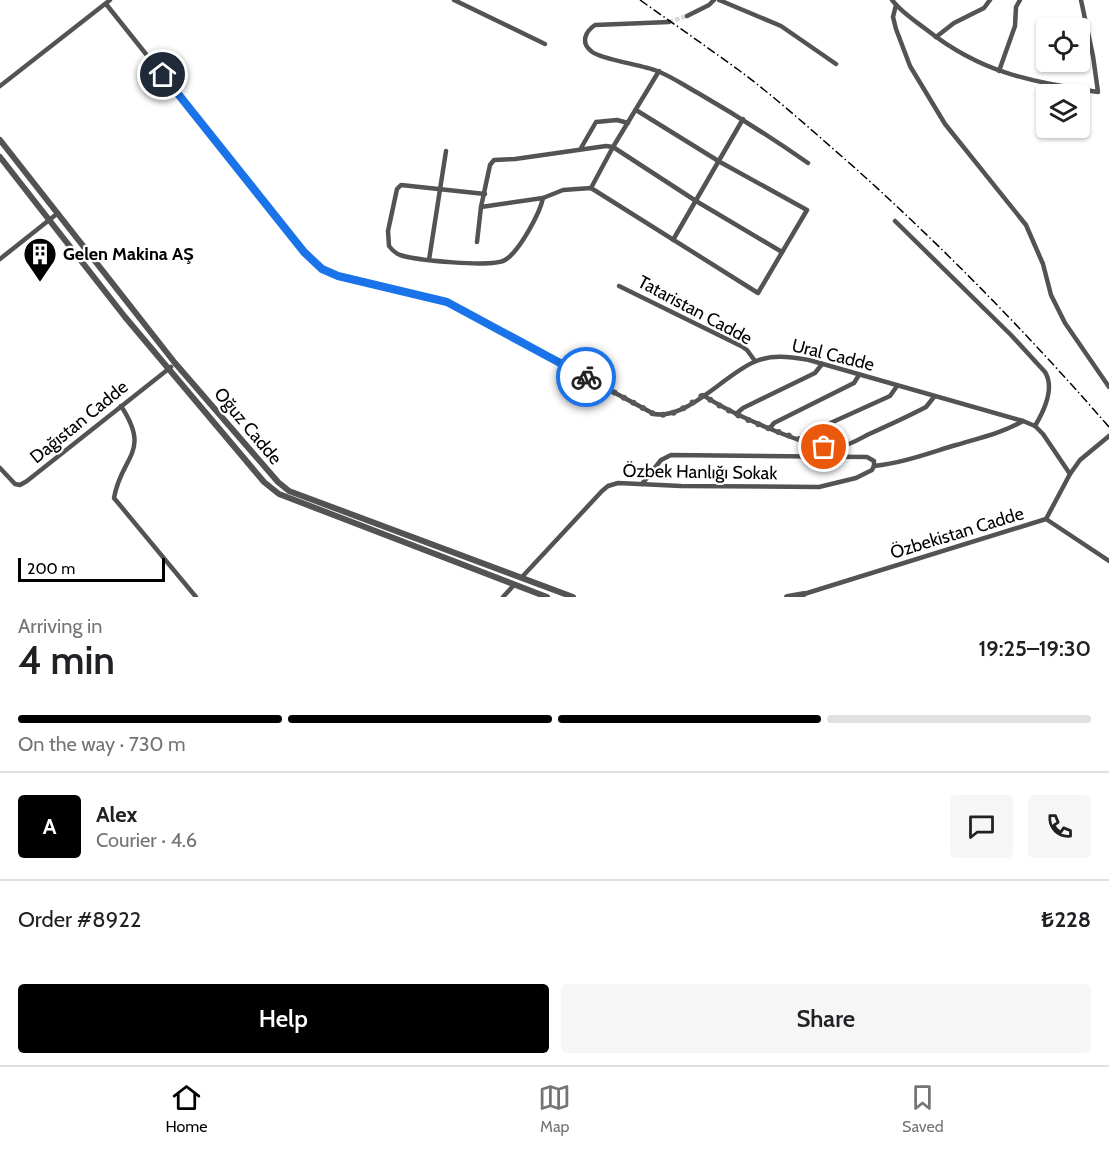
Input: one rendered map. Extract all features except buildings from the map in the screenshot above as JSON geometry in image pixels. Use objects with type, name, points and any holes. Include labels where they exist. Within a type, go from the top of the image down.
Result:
[{"type":"street","points":[[454,0],[545,44]]},
{"type":"street","points":[[687,16],[714,0]]},
{"type":"street","points":[[719,0],[781,26],[836,64]]},
{"type":"street","points":[[892,0],[936,38],[980,64],[1021,78],[1098,92],[1094,56],[1081,0]]},
{"type":"street","points":[[936,38],[954,23],[984,8],[990,0]]},
{"type":"street","points":[[999,71],[1015,26],[1016,7],[1020,0]]},
{"type":"street","points":[[0,86],[108,2]]},
{"type":"street","name":"Ural Cadde","points":[[108,2],[304,252],[322,269],[343,277],[447,302],[654,414],[666,416],[690,405],[755,361],[783,356],[822,364],[1023,421],[1035,426],[1043,434],[1070,474]]},
{"type":"street","points":[[896,5],[893,17],[909,66],[945,124],[1026,225],[1043,264],[1051,295],[1065,323],[1109,387]]},
{"type":"street","points":[[669,22],[604,23],[588,30],[585,44],[598,56],[658,71],[743,119],[808,162]]},
{"type":"street","points":[[591,188],[658,71]]},
{"type":"street","points":[[482,207],[543,198],[563,190],[591,188],[758,293],[807,210],[720,162],[636,110]]},
{"type":"street","points":[[674,240],[743,119]]},
{"type":"street","points":[[581,148],[596,122],[617,120],[628,123]]},
{"type":"street","name":"Oğuz Cadde","points":[[0,140],[175,363],[272,478],[290,491],[573,597]]},
{"type":"street","points":[[477,242],[490,165],[494,160],[522,158],[581,148],[613,147],[696,201],[782,252]]},
{"type":"street","points":[[429,260],[446,151]]},
{"type":"street","name":"Oğuz Cadde","points":[[0,157],[168,369],[264,482],[279,494],[547,597]]},
{"type":"street","points":[[485,194],[399,186],[388,231],[388,243],[396,253],[429,260],[492,263],[504,261],[523,239],[540,210],[543,198]]},
{"type":"street","points":[[0,259],[58,213]]},
{"type":"street","points":[[895,221],[1011,335],[1047,374],[1050,388],[1035,426]]},
{"type":"street","name":"Tataristan Cadde","points":[[619,286],[741,346],[755,361]]},
{"type":"street","name":"Dağıstan Cadde","points":[[0,468],[15,484],[20,485],[27,481],[175,363]]},
{"type":"street","points":[[736,414],[743,408],[815,373],[822,364]]},
{"type":"street","points":[[770,428],[774,423],[854,383],[859,375]]},
{"type":"street","points":[[801,439],[804,435],[887,398],[894,393],[897,386]]},
{"type":"street","points":[[703,395],[736,414],[828,447],[843,446],[926,407],[934,397]]},
{"type":"street","points":[[121,406],[131,426],[135,446],[116,488],[114,498],[196,597]]},
{"type":"street","points":[[642,484],[661,460],[671,455],[867,457],[873,461],[874,466],[896,464],[981,438],[1023,421]]},
{"type":"street","points":[[1046,519],[1080,460],[1109,436]]},
{"type":"street","name":"Özbek Hanlığı Sokak","points":[[522,577],[605,488],[618,483],[819,487],[856,478],[872,470],[874,466]]},
{"type":"street","name":"Özbekistan Cadde","points":[[802,595],[1046,519],[1109,561]]},
{"type":"street","points":[[502,597],[522,577]]},
{"type":"street","points":[[787,597],[802,595]]},
{"type":"tunnel","points":[[669,22],[687,16]]},
{"type":"railway","points":[[640,0],[755,82],[855,168],[986,293],[1109,427]]},
{"type":"way so far","points":[[586,377],[654,414],[666,416],[690,405],[703,395],[719,406],[752,421],[824,447]]},
{"type":"place","name":"Gelen Makina AŞ","points":[[40,283]]},
{"type":"route","points":[[163,75],[304,252],[322,269],[343,277],[447,302],[586,377]]}]
